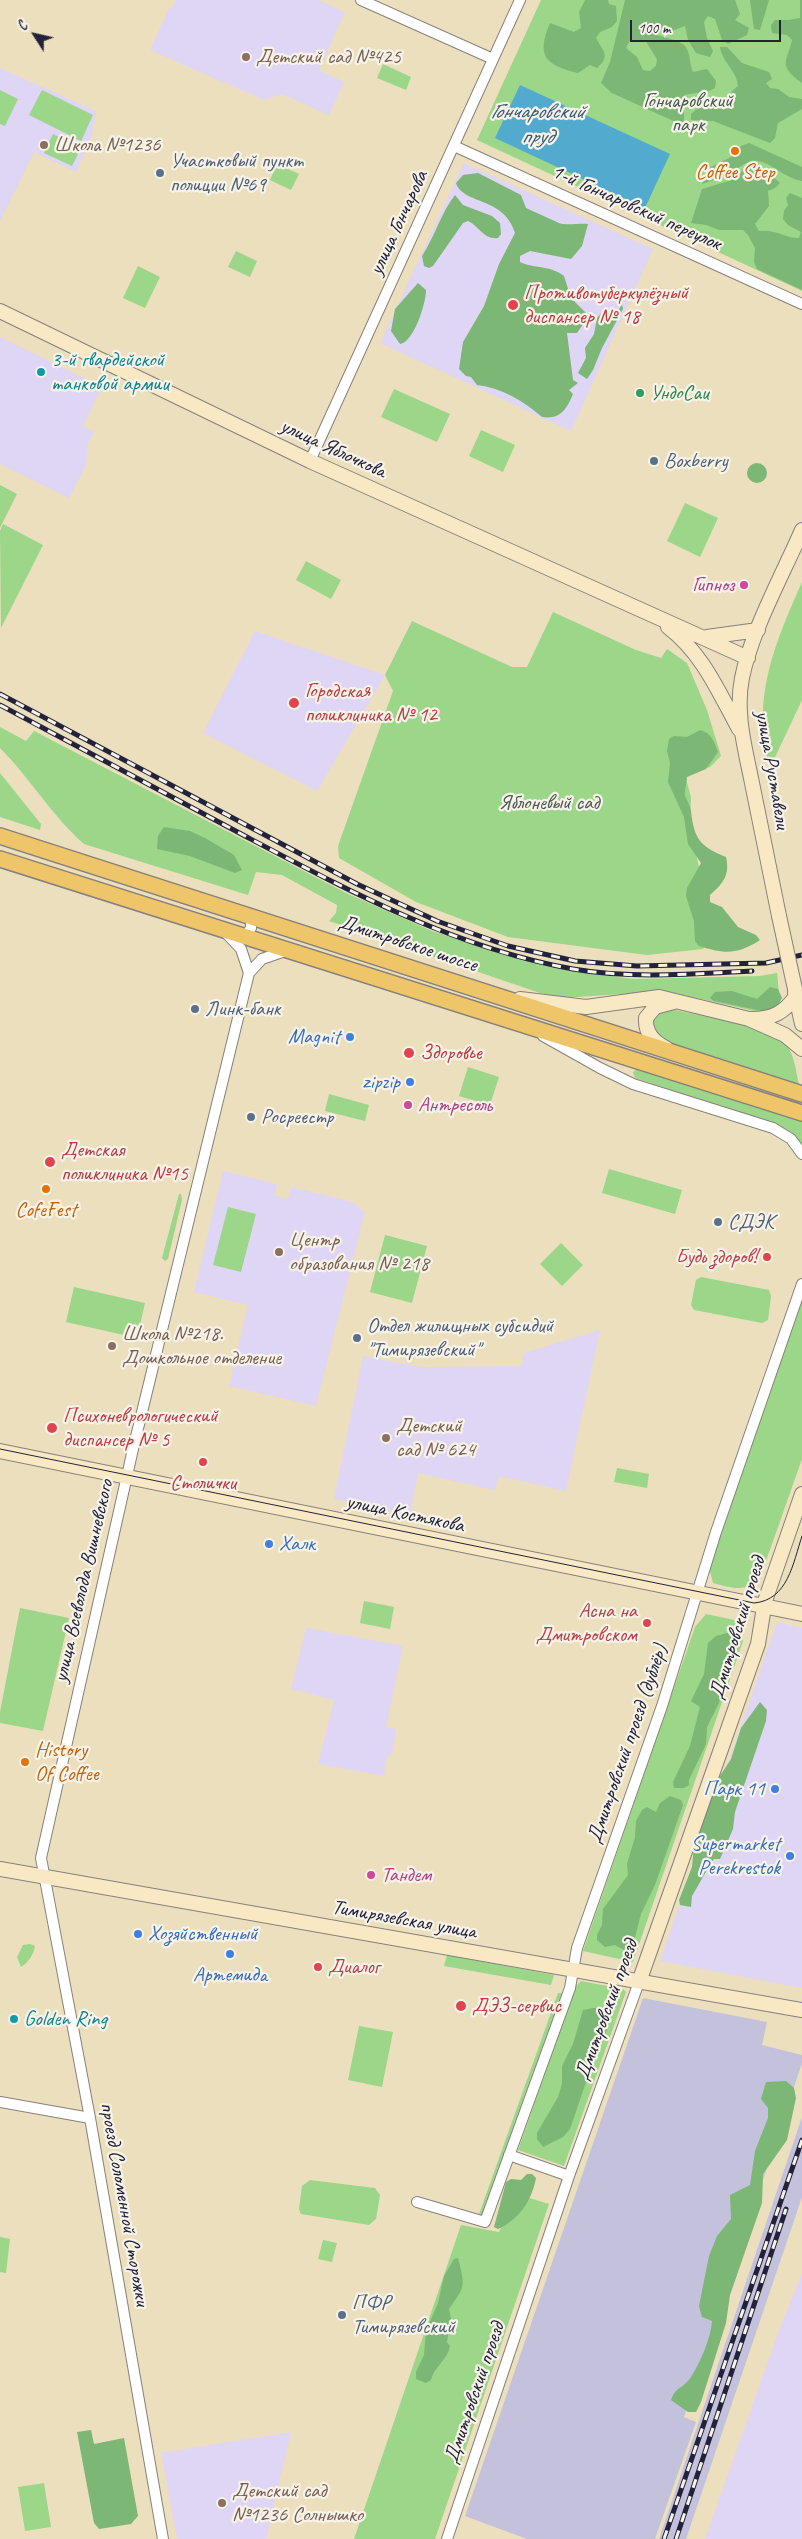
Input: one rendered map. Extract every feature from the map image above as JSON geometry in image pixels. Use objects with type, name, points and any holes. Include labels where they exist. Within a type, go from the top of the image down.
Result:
[{"type":"main road","name":"улица Яблочкова","points":[[0,311],[310,461],[654,616]]},
{"type":"main road","name":"улица Руставели","points":[[802,530],[758,630],[748,658],[740,695],[743,737],[779,916],[798,997],[802,1024]]},
{"type":"main road","points":[[654,616],[748,658]]},
{"type":"main road","points":[[654,616],[685,641],[706,666],[743,737]]},
{"type":"main road","points":[[704,637],[758,630]]},
{"type":"main road","name":"Дмитровское шоссе","points":[[0,836],[506,997],[802,1094]]},
{"type":"main road","name":"Дмитровское шоссе","points":[[0,859],[802,1113]]},
{"type":"main road","points":[[506,997],[586,1007],[646,997],[659,997],[749,1019],[785,1035],[802,1049]]},
{"type":"main road","points":[[749,1019],[778,1015],[798,997]]},
{"type":"main road","points":[[676,1001],[655,1007],[646,1018],[646,1023],[650,1037],[661,1046],[682,1056]]},
{"type":"main road","name":"улица Костякова","points":[[0,1452],[802,1614]]},
{"type":"main road","name":"Дмитровский проезд","points":[[639,1982],[755,1652],[762,1631],[764,1607],[802,1494]]},
{"type":"main road","name":"Тимирязевская улица","points":[[0,1869],[802,2010]]},
{"type":"street","points":[[361,0],[493,60]]},
{"type":"street","name":"улица Гончарова","points":[[310,461],[520,0]]},
{"type":"street","name":"1-й Гончаровский переулок","points":[[454,146],[802,304]]},
{"type":"street","points":[[230,933],[245,935],[251,928],[251,920],[244,913]]},
{"type":"street","points":[[230,933],[241,949],[249,973],[262,959],[274,953],[287,951]]},
{"type":"street","name":"улица Всеволода Вишневского","points":[[44,1877],[42,1853],[126,1478],[249,973]]},
{"type":"street","points":[[524,1025],[600,1068],[634,1084],[772,1128],[791,1139],[802,1154]]},
{"type":"street","name":"Дмитровский проезд (дублёр)","points":[[417,2202],[485,2222],[570,1988],[577,1948],[662,1706],[730,1490],[802,1284]]},
{"type":"street","name":"проезд Соломенной Сторожки","points":[[44,1877],[90,2118],[163,2539]]},
{"type":"street","name":"Дмитровский проезд","points":[[447,2539],[569,2176],[639,1982]]},
{"type":"street","points":[[0,2102],[90,2118]]},
{"type":"street","points":[[509,2155],[569,2176]]},
{"type":"shaded area","name":"Детский сад №425","points":[[176,0],[318,0],[345,12],[319,70],[344,82],[329,115],[282,94],[264,100],[150,50],[169,8],[172,9]]},
{"type":"shaded area","name":"Школа №1236","points":[[0,68],[96,111],[91,139],[76,172],[34,152],[0,221]]},
{"type":"shaded area","name":"Противотуберкулёзный диспансер № 18","points":[[464,163],[653,249],[571,431],[380,343]]},
{"type":"shaded area","points":[[0,337],[102,387],[83,426],[94,432],[88,443],[86,465],[69,498],[0,464]]},
{"type":"shaded area","name":"Городская поликлиника № 12","points":[[255,631],[385,675],[317,791],[203,733]]},
{"type":"shaded area","name":"Центр образования № 218","points":[[223,1171],[277,1184],[275,1196],[288,1199],[291,1187],[352,1202],[365,1212],[316,1406],[229,1386],[248,1305],[194,1292]]},
{"type":"shaded area","points":[[600,1330],[566,1491],[499,1476],[495,1490],[418,1473],[410,1515],[334,1499],[363,1356],[421,1367],[521,1366],[524,1353]]},
{"type":"shaded area","points":[[777,1622],[802,1628],[802,1988],[660,1961]]},
{"type":"shaded area","points":[[306,1628],[403,1646],[386,1727],[396,1729],[393,1751],[387,1758],[384,1776],[318,1764],[334,1700],[291,1689]]},
{"type":"shaded area","points":[[643,1998],[767,2022],[762,2045],[802,2055],[802,2063],[684,2417],[696,2422],[655,2539],[527,2539],[465,2516]]},
{"type":"shaded area","points":[[802,2117],[802,2197],[686,2539],[659,2539]]},
{"type":"shaded area","points":[[802,2273],[802,2539],[705,2539],[778,2333]]},
{"type":"shaded area","name":"Детский сад №1236 Солнышко","points":[[291,2432],[266,2539],[177,2539],[161,2453]]},
{"type":"green space","name":"Гончаровский парк","points":[[541,0],[802,0],[802,291],[477,140]]},
{"type":"green space","points":[[585,0],[608,0],[609,4],[616,6],[617,21],[612,27],[600,32],[596,38],[605,57],[601,64],[597,68],[590,65],[578,73],[551,62],[546,57],[544,44],[550,23],[574,32],[581,28],[579,12]]},
{"type":"green space","points":[[625,0],[735,0],[740,14],[735,20],[749,28],[747,35],[728,44],[722,40],[715,19],[708,16],[704,22],[707,38],[713,51],[710,57],[696,53],[688,40],[685,26],[672,31],[652,24],[645,26],[653,33],[684,45],[688,51],[693,72],[707,69],[716,81],[715,88],[709,91],[684,95],[684,122],[680,124],[612,93],[601,83],[610,62]],"holes":[[[630,40],[645,40],[657,59],[656,66],[650,71],[643,70],[637,57],[626,48]]]},
{"type":"green space","points":[[750,0],[769,0],[760,30],[754,29]]},
{"type":"green space","points":[[800,0],[802,0],[802,83],[789,72],[786,63],[792,40],[787,35],[772,33],[771,25],[775,20],[800,18]]},
{"type":"green space","points":[[720,47],[727,47],[742,63],[769,72],[772,79],[766,83],[770,88],[778,89],[789,97],[802,99],[802,109],[778,123],[775,138],[770,143],[713,121],[691,120],[691,114],[697,109],[731,99],[732,91],[738,86]]},
{"type":"green space","points":[[383,64],[411,77],[406,90],[377,78]]},
{"type":"green space","points":[[0,90],[18,99],[5,126],[0,124]]},
{"type":"green space","points":[[42,90],[93,115],[81,141],[29,115]]},
{"type":"green space","points":[[53,134],[81,148],[72,166],[44,153]]},
{"type":"green space","points":[[749,143],[802,167],[802,181],[788,176],[767,164],[751,161],[725,175],[702,184],[711,167],[731,157],[741,146]]},
{"type":"green space","points":[[277,164],[299,174],[291,190],[270,180]]},
{"type":"green space","points":[[757,166],[780,183],[768,191],[769,206],[755,224],[759,231],[770,231],[799,238],[801,232],[788,225],[783,219],[784,211],[788,205],[786,198],[790,193],[802,198],[802,290],[757,269],[754,262],[755,248],[743,230],[719,230],[706,225],[691,223],[702,189],[732,180],[743,170]]},
{"type":"green space","points":[[478,173],[521,195],[526,208],[562,224],[588,224],[582,246],[571,259],[530,251],[520,256],[520,262],[553,270],[564,276],[571,298],[587,314],[586,320],[577,333],[567,333],[573,380],[578,383],[569,390],[573,394],[565,409],[554,417],[542,417],[504,392],[477,385],[471,377],[466,376],[459,369],[463,342],[484,306],[499,264],[515,233],[510,221],[502,213],[460,190],[456,183],[463,175]]},
{"type":"green space","points":[[455,195],[463,205],[492,216],[500,223],[501,234],[498,238],[489,237],[472,223],[468,221],[463,223],[433,266],[429,268],[424,266],[422,256]]},
{"type":"green space","points":[[236,251],[257,261],[250,277],[228,267]]},
{"type":"green space","points":[[138,266],[160,277],[145,308],[123,298]]},
{"type":"green space","points":[[418,283],[426,290],[424,304],[410,337],[400,344],[391,331],[395,309]]},
{"type":"green space","points":[[622,304],[623,309],[587,379],[578,373],[586,358],[585,348],[594,334],[597,318],[604,310],[616,315]]},
{"type":"green space","points":[[394,389],[450,414],[437,442],[381,417]]},
{"type":"green space","points":[[481,430],[515,445],[503,472],[469,456]]},
{"type":"green space","points":[[757,463],[764,466],[767,473],[764,480],[757,483],[750,480],[747,473],[750,466]]},
{"type":"green space","points":[[0,485],[17,494],[0,528]]},
{"type":"green space","points":[[685,503],[718,518],[700,557],[667,541]]},
{"type":"green space","points":[[3,524],[43,545],[1,628],[0,531]]},
{"type":"green space","points":[[306,561],[341,580],[331,599],[296,580]]},
{"type":"green space","points":[[802,582],[802,700],[770,768],[763,719],[764,695],[768,672],[775,650]]},
{"type":"green space","name":"Яблоневый сад","points":[[553,612],[636,650],[661,658],[667,649],[687,663],[707,710],[721,756],[710,767],[685,775],[691,797],[690,824],[713,935],[703,949],[647,955],[508,937],[416,902],[339,858],[338,846],[393,691],[385,675],[412,621],[512,667],[527,667]]},
{"type":"green space","points":[[0,727],[26,741],[34,731],[346,893],[432,931],[504,955],[571,971],[634,979],[760,976],[777,973],[780,1004],[775,1010],[763,1013],[666,991],[563,998],[540,993],[329,921],[336,913],[337,905],[282,875],[256,872],[248,895],[84,844],[72,833],[0,748]]},
{"type":"green space","points":[[700,730],[710,736],[718,752],[706,769],[687,777],[685,796],[691,809],[696,835],[704,845],[726,857],[727,868],[725,878],[710,895],[710,902],[722,907],[738,927],[756,935],[760,940],[737,951],[723,952],[699,946],[695,941],[694,921],[686,896],[687,888],[701,863],[688,844],[684,817],[668,782],[670,763],[667,751],[669,739],[674,736],[687,737]]},
{"type":"green space","points":[[0,773],[41,824],[40,830],[0,817]]},
{"type":"green space","points":[[164,827],[190,831],[205,838],[234,855],[242,870],[235,873],[190,856],[157,849],[158,836]]},
{"type":"green space","points":[[770,987],[778,989],[782,998],[777,1007],[767,1012],[714,1001],[710,998],[715,992],[732,991],[757,999]]},
{"type":"green space","points":[[666,1008],[748,1026],[777,1038],[789,1049],[795,1064],[799,1085],[660,1040],[651,1030],[653,1016]]},
{"type":"green space","points":[[468,1067],[499,1077],[490,1105],[459,1096]]},
{"type":"green space","points":[[639,1068],[802,1121],[802,1144],[791,1132],[780,1126],[635,1078],[633,1072]]},
{"type":"green space","points":[[329,1094],[369,1105],[365,1121],[325,1111]]},
{"type":"green space","points":[[609,1169],[682,1190],[675,1214],[602,1193]]},
{"type":"green space","points":[[179,1194],[181,1194],[182,1200],[168,1259],[165,1261],[162,1258]]},
{"type":"green space","points":[[228,1207],[256,1214],[241,1272],[213,1265]]},
{"type":"green space","points":[[385,1235],[427,1246],[412,1303],[370,1292]]},
{"type":"green space","points":[[561,1243],[583,1265],[562,1286],[540,1264]]},
{"type":"green space","points":[[701,1277],[769,1290],[771,1296],[768,1320],[762,1323],[694,1310],[691,1305],[696,1280]]},
{"type":"green space","points":[[74,1287],[145,1303],[137,1338],[66,1322]]},
{"type":"green space","points":[[802,1299],[802,1459],[760,1578],[749,1586],[738,1588],[713,1583],[709,1567]]},
{"type":"green space","points":[[617,1468],[649,1474],[647,1488],[614,1482]]},
{"type":"green space","points":[[364,1601],[394,1607],[390,1629],[360,1623]]},
{"type":"green space","points":[[20,1608],[69,1618],[43,1731],[0,1723],[0,1712]]},
{"type":"green space","points":[[706,1614],[739,1621],[743,1641],[633,1962],[583,1951],[695,1627]]},
{"type":"green space","points":[[735,1631],[736,1642],[719,1703],[707,1727],[706,1744],[689,1780],[689,1785],[684,1788],[674,1788],[673,1782],[690,1746],[700,1707],[691,1701],[704,1674],[708,1643],[716,1636]]},
{"type":"green space","points":[[760,1702],[767,1710],[766,1721],[735,1812],[733,1829],[720,1859],[714,1859],[692,1896],[691,1907],[680,1905],[679,1900],[692,1867],[694,1845],[701,1823],[720,1776],[731,1759],[741,1728]]},
{"type":"green space","points":[[670,1796],[681,1800],[683,1805],[655,1885],[641,1914],[633,1945],[624,1950],[615,1945],[605,1947],[597,1940],[597,1935],[602,1925],[603,1909],[628,1875],[627,1864],[635,1837],[636,1821],[642,1810],[647,1807],[656,1812],[660,1803]]},
{"type":"green space","points":[[30,1944],[35,1946],[33,1952],[28,1961],[21,1967],[17,1957],[23,1945]]},
{"type":"green space","points":[[447,1955],[554,1975],[551,1985],[444,1966]]},
{"type":"green space","points":[[581,1981],[623,1989],[626,1992],[564,2166],[518,2150],[576,1986]]},
{"type":"green space","points":[[558,1993],[564,1993],[483,2219],[478,2217]]},
{"type":"green space","points":[[607,2008],[610,2018],[608,2028],[595,2056],[570,2129],[563,2137],[543,2147],[537,2139],[537,2133],[558,2097],[562,2084],[562,2066],[573,2044],[583,2010]]},
{"type":"green space","points":[[359,2026],[393,2032],[382,2087],[348,2080]]},
{"type":"green space","points":[[786,2081],[794,2088],[796,2098],[787,2140],[763,2174],[762,2203],[730,2295],[726,2323],[701,2402],[696,2412],[688,2412],[671,2400],[675,2392],[688,2381],[694,2371],[710,2335],[712,2321],[702,2317],[699,2306],[709,2256],[717,2236],[731,2219],[730,2195],[750,2185],[755,2151],[768,2118],[768,2108],[761,2099],[766,2082]]},
{"type":"green space","points":[[527,2174],[532,2174],[536,2178],[528,2201],[512,2220],[498,2229],[494,2227],[506,2182],[511,2179],[521,2180]]},
{"type":"green space","points":[[310,2180],[375,2188],[380,2195],[376,2219],[369,2225],[301,2214],[299,2209],[302,2186]]},
{"type":"green space","points":[[516,2194],[549,2204],[435,2539],[354,2539],[461,2225],[499,2232]]},
{"type":"green space","points":[[0,2237],[10,2239],[6,2273],[0,2272]]},
{"type":"green space","points":[[323,2240],[337,2243],[332,2262],[318,2259]]},
{"type":"green space","points":[[458,2258],[463,2281],[459,2295],[449,2309],[451,2319],[447,2342],[450,2346],[449,2351],[431,2380],[426,2383],[416,2379],[416,2372],[424,2355],[426,2331],[438,2303],[444,2276],[454,2259]]},
{"type":"green space","points":[[91,2430],[94,2444],[124,2438],[138,2516],[131,2524],[99,2529],[94,2523],[77,2432]]},
{"type":"green space","points":[[44,2483],[51,2527],[25,2531],[18,2487]]},
{"type":"water","name":"Гончаровский пруд","points":[[520,85],[670,154],[645,208],[495,138]]},
{"type":"tram line","points":[[0,1449],[754,1603],[775,1595],[782,1588],[792,1568],[802,1536]]},
{"type":"railway","points":[[0,694],[357,884],[437,921],[508,946],[575,961],[637,966],[766,963],[802,955]]},
{"type":"railway","points":[[0,705],[363,897],[445,932],[487,947],[529,960],[573,969],[617,974],[662,975],[752,971]]},
{"type":"railway","points":[[664,2539],[802,2140]]},
{"type":"railway","points":[[676,2539],[786,2209]]},
{"type":"place","name":"Детский сад №425","points":[[246,57]]},
{"type":"place","name":"Школа №1236","points":[[44,145]]},
{"type":"place","name":"Coffee Step","points":[[735,151]]},
{"type":"place","name":"Участковый пункт полиции №69","points":[[160,173]]},
{"type":"place","name":"Противотуберкулёзный диспансер № 18","points":[[513,305]]},
{"type":"place","name":"3-й гвардейской танковой армии","points":[[41,372]]},
{"type":"place","name":"УндоСаи","points":[[640,393]]},
{"type":"place","name":"Boxberry","points":[[654,461]]},
{"type":"place","name":"Гипноз","points":[[744,585]]},
{"type":"place","name":"Городская поликлиника № 12","points":[[294,703]]},
{"type":"place","name":"Линк-банк","points":[[195,1009]]},
{"type":"place","name":"Magnit","points":[[350,1037]]},
{"type":"place","name":"Здоровье","points":[[409,1053]]},
{"type":"place","name":"zipzip","points":[[410,1082]]},
{"type":"place","name":"Антресоль","points":[[408,1105]]},
{"type":"place","name":"Росреестр","points":[[251,1117]]},
{"type":"place","name":"Детская поликлиника №15","points":[[50,1162]]},
{"type":"place","name":"CofeFest","points":[[46,1189]]},
{"type":"place","name":"СДЭК","points":[[718,1222]]},
{"type":"place","name":"Центр образования № 218","points":[[279,1252]]},
{"type":"place","name":"Будь здоров!","points":[[767,1257]]},
{"type":"place","name":"Отдел жилищных субсидий \"Тимирязевский\"","points":[[357,1338]]},
{"type":"place","name":"Школа №218. Дошкольное отделение","points":[[112,1346]]},
{"type":"place","name":"Психоневрологический диспансер № 5","points":[[52,1428]]},
{"type":"place","name":"Детский сад № 624","points":[[386,1438]]},
{"type":"place","name":"Столички","points":[[203,1462]]},
{"type":"place","name":"Халк","points":[[269,1544]]},
{"type":"place","name":"Асна на Дмитровском","points":[[647,1623]]},
{"type":"place","name":"History Of Coffee","points":[[25,1762]]},
{"type":"place","name":"Парк 11","points":[[775,1789]]},
{"type":"place","name":"Supermarket Perekrestok","points":[[790,1856]]},
{"type":"place","name":"Тандем","points":[[371,1875]]},
{"type":"place","name":"Хозяйственный","points":[[138,1934]]},
{"type":"place","name":"Артемида","points":[[230,1954]]},
{"type":"place","name":"Диалог","points":[[318,1967]]},
{"type":"place","name":"ДЭЗ-сервис","points":[[461,2006]]},
{"type":"place","name":"Golden Ring","points":[[14,2019]]},
{"type":"place","name":"ПФР Тимирязевский","points":[[342,2315]]},
{"type":"place","name":"Детский сад №1236 Солнышко","points":[[222,2503]]}]
